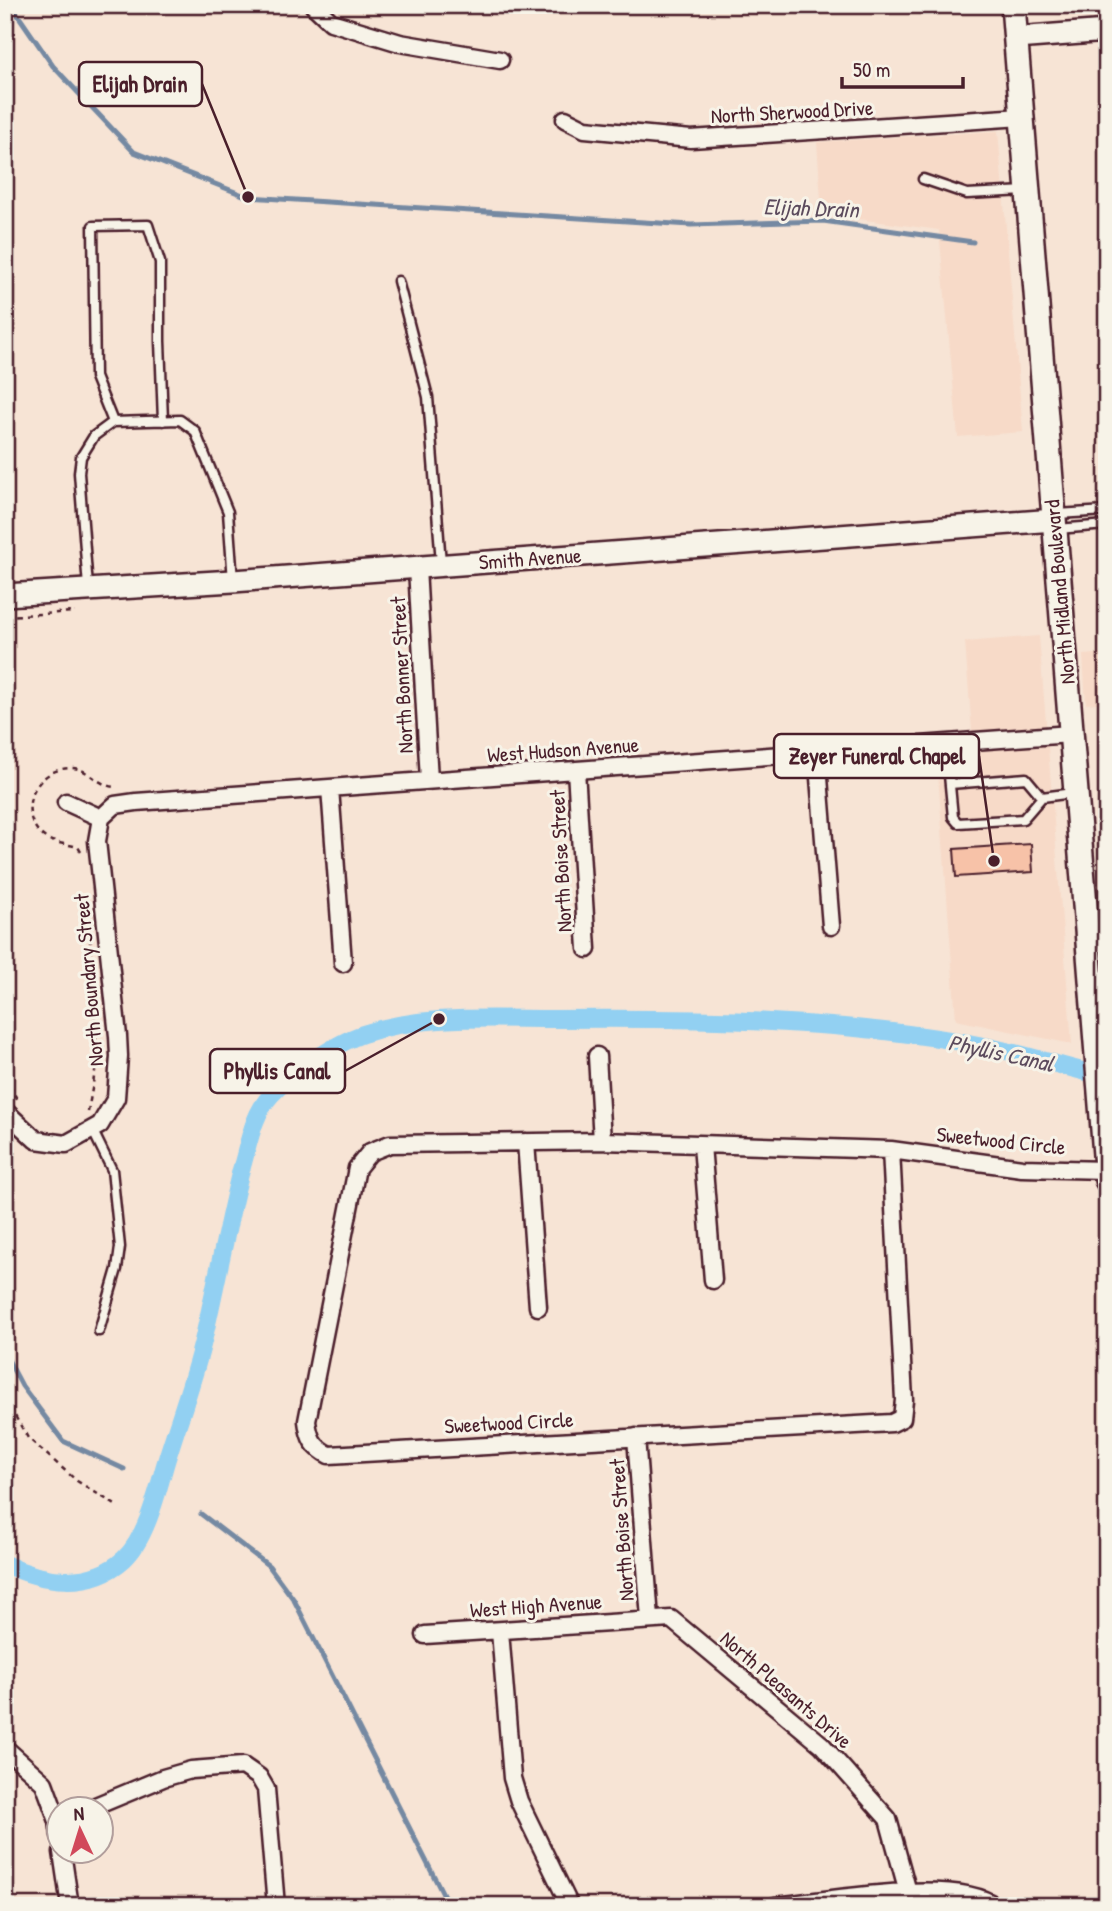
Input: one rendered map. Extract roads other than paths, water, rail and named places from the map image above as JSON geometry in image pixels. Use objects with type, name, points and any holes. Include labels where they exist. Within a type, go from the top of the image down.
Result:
[{"type":"main road","name":"North Midland Boulevard","points":[[1013,5],[1076,792],[1100,1005],[1097,1062],[1107,1180]]},
{"type":"street","points":[[313,5],[331,22],[400,43],[500,60]]},
{"type":"street","points":[[1016,38],[1107,31]]},
{"type":"street","name":"North Sherwood Drive","points":[[565,119],[585,129],[691,139],[1022,117]]},
{"type":"street","name":"Smith Avenue","points":[[5,595],[233,582],[1054,521]]},
{"type":"street","name":"North Bonner Street","points":[[417,568],[429,780]]},
{"type":"street","name":"West Hudson Avenue","points":[[101,818],[115,805],[1071,734]]},
{"type":"street","points":[[817,754],[831,926]]},
{"type":"street","name":"North Boise Street","points":[[576,770],[587,949]]},
{"type":"street","points":[[330,788],[343,963]]},
{"type":"street","points":[[66,802],[101,818]]},
{"type":"street","name":"North Boundary Street","points":[[88,1124],[100,1125],[116,1098],[119,1056],[97,841],[101,818]]},
{"type":"street","points":[[597,1056],[602,1141]]},
{"type":"street","points":[[5,1111],[36,1140],[52,1144],[66,1144],[88,1124]]},
{"type":"street","name":"Sweetwood Circle","points":[[891,1150],[904,1400],[902,1418],[892,1423],[329,1455],[316,1449],[308,1435],[307,1421],[357,1167],[370,1152],[390,1144],[602,1141],[891,1150],[1022,1168],[1106,1170]]},
{"type":"street","points":[[526,1142],[538,1307]]},
{"type":"street","points":[[702,1145],[713,1280]]},
{"type":"street","name":"North Boise Street","points":[[636,1437],[650,1619]]},
{"type":"street","name":"West High Avenue","points":[[425,1635],[650,1619]]},
{"type":"street","name":"North Pleasants Drive","points":[[650,1619],[671,1619],[822,1745],[888,1819],[908,1892]]},
{"type":"street","points":[[499,1631],[512,1778],[519,1801],[570,1906]]},
{"type":"street","points":[[5,1748],[44,1783],[49,1796]]},
{"type":"street","points":[[116,1798],[163,1778],[191,1770],[243,1766],[259,1777],[267,1789],[276,1906]]},
{"type":"street","points":[[64,1866],[69,1906]]},
{"type":"street","points":[[775,1906],[934,1890],[964,1892],[986,1899],[995,1906]]},
{"type":"lane","points":[[923,179],[967,194],[1029,191]]},
{"type":"lane","points":[[113,422],[95,377],[93,226],[148,225],[160,262],[163,421]]},
{"type":"lane","points":[[398,281],[428,397],[442,566]]},
{"type":"lane","points":[[89,590],[79,473],[81,457],[94,436],[113,422],[180,420],[195,431],[228,512],[233,582]]},
{"type":"lane","name":"Smith Avenue","points":[[1054,521],[1107,511]]},
{"type":"lane","points":[[1054,521],[1107,525]]},
{"type":"lane","points":[[946,744],[953,817],[958,823],[1023,819],[1042,796],[1076,792]]},
{"type":"lane","points":[[950,784],[1026,778],[1042,796]]},
{"type":"lane","points":[[88,1124],[112,1170],[120,1247],[117,1269],[99,1331]]},
{"type":"waterway","name":"Elijah Drain","points":[[11,5],[53,66],[134,152],[248,197],[691,225],[823,221],[973,242]]},
{"type":"waterway","name":"Elijah Drain","points":[[1102,264],[1107,265]]},
{"type":"waterway","name":"Phyllis Canal","points":[[5,1564],[50,1579],[81,1579],[111,1569],[124,1559],[139,1540],[150,1515],[196,1369],[236,1191],[255,1121],[271,1095],[290,1078],[352,1038],[410,1023],[483,1018],[771,1022],[931,1037],[999,1049],[1107,1077]]},
{"type":"waterway","points":[[5,1354],[22,1386],[63,1441],[124,1469]]},
{"type":"waterway","points":[[201,1514],[269,1566],[294,1600],[449,1906]]},
{"type":"place","name":"Elijah Drain","points":[[248,197]]},
{"type":"place","name":"Zeyer Funeral Chapel","points":[[994,861]]},
{"type":"place","name":"Phyllis Canal","points":[[439,1019]]}]
